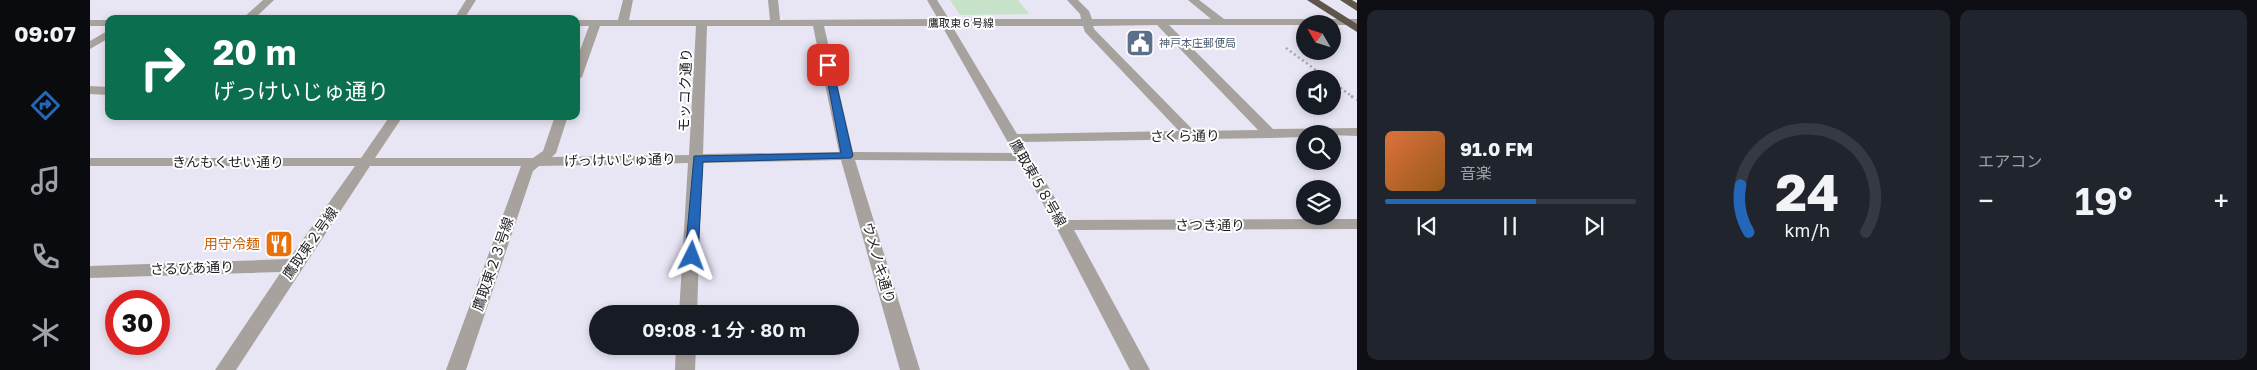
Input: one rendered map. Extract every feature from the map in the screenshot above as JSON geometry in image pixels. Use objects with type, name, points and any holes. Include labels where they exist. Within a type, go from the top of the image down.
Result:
[{"type":"highway","points":[[1312,0],[1352,22],[1357,29]]},
{"type":"highway","points":[[1345,0],[1357,8]]},
{"type":"street","points":[[252,15],[269,0]]},
{"type":"street","points":[[462,15],[471,0]]},
{"type":"street","points":[[623,22],[628,0]]},
{"type":"street","points":[[773,0],[775,21]]},
{"type":"street","name":"鷹取東５８号線","points":[[932,0],[944,24],[1063,225],[1140,370]]},
{"type":"street","points":[[1072,0],[1085,13],[1088,30],[1190,135]]},
{"type":"street","points":[[1193,0],[1221,22]]},
{"type":"street","name":"鷹取東６号線","points":[[580,23],[775,21],[944,24],[1086,21],[1161,23],[1352,22]]},
{"type":"street","name":"モッコク通り","points":[[689,305],[697,159],[702,22]]},
{"type":"street","name":"ウメノキ通り","points":[[818,22],[847,156],[910,370]]},
{"type":"street","points":[[90,23],[105,23]]},
{"type":"street","points":[[580,65],[596,23]]},
{"type":"street","points":[[1161,23],[1270,134]]},
{"type":"street","points":[[90,46],[105,36]]},
{"type":"street","points":[[90,90],[105,91]]},
{"type":"street","name":"鷹取東２号線","points":[[225,370],[294,265],[394,120]]},
{"type":"street","name":"鷹取東２３号線","points":[[456,370],[526,169],[549,153],[561,120]]},
{"type":"street","name":"さくら通り","points":[[1012,138],[1357,132]]},
{"type":"street","name":"げっけいじゅ通り","points":[[366,162],[536,162],[847,156],[1024,157]]},
{"type":"street","name":"きんもくせい通り","points":[[90,162],[366,162]]},
{"type":"street","name":"さつき通り","points":[[1063,225],[1357,224]]},
{"type":"street","name":"さるびあ通り","points":[[90,272],[294,265]]},
{"type":"street","points":[[685,370],[686,355]]},
{"type":"path","points":[[1285,48],[1316,70]]},
{"type":"path","points":[[1341,88],[1357,100]]},
{"type":"green space","points":[[950,0],[1018,0],[1029,14],[960,15]]},
{"type":"place","name":"神戸本庄郵便局","points":[[1140,43]]},
{"type":"place","name":"用守冷麺","points":[[279,244]]},
{"type":"route","points":[[692,256],[697,159],[847,156],[828,65]]}]
